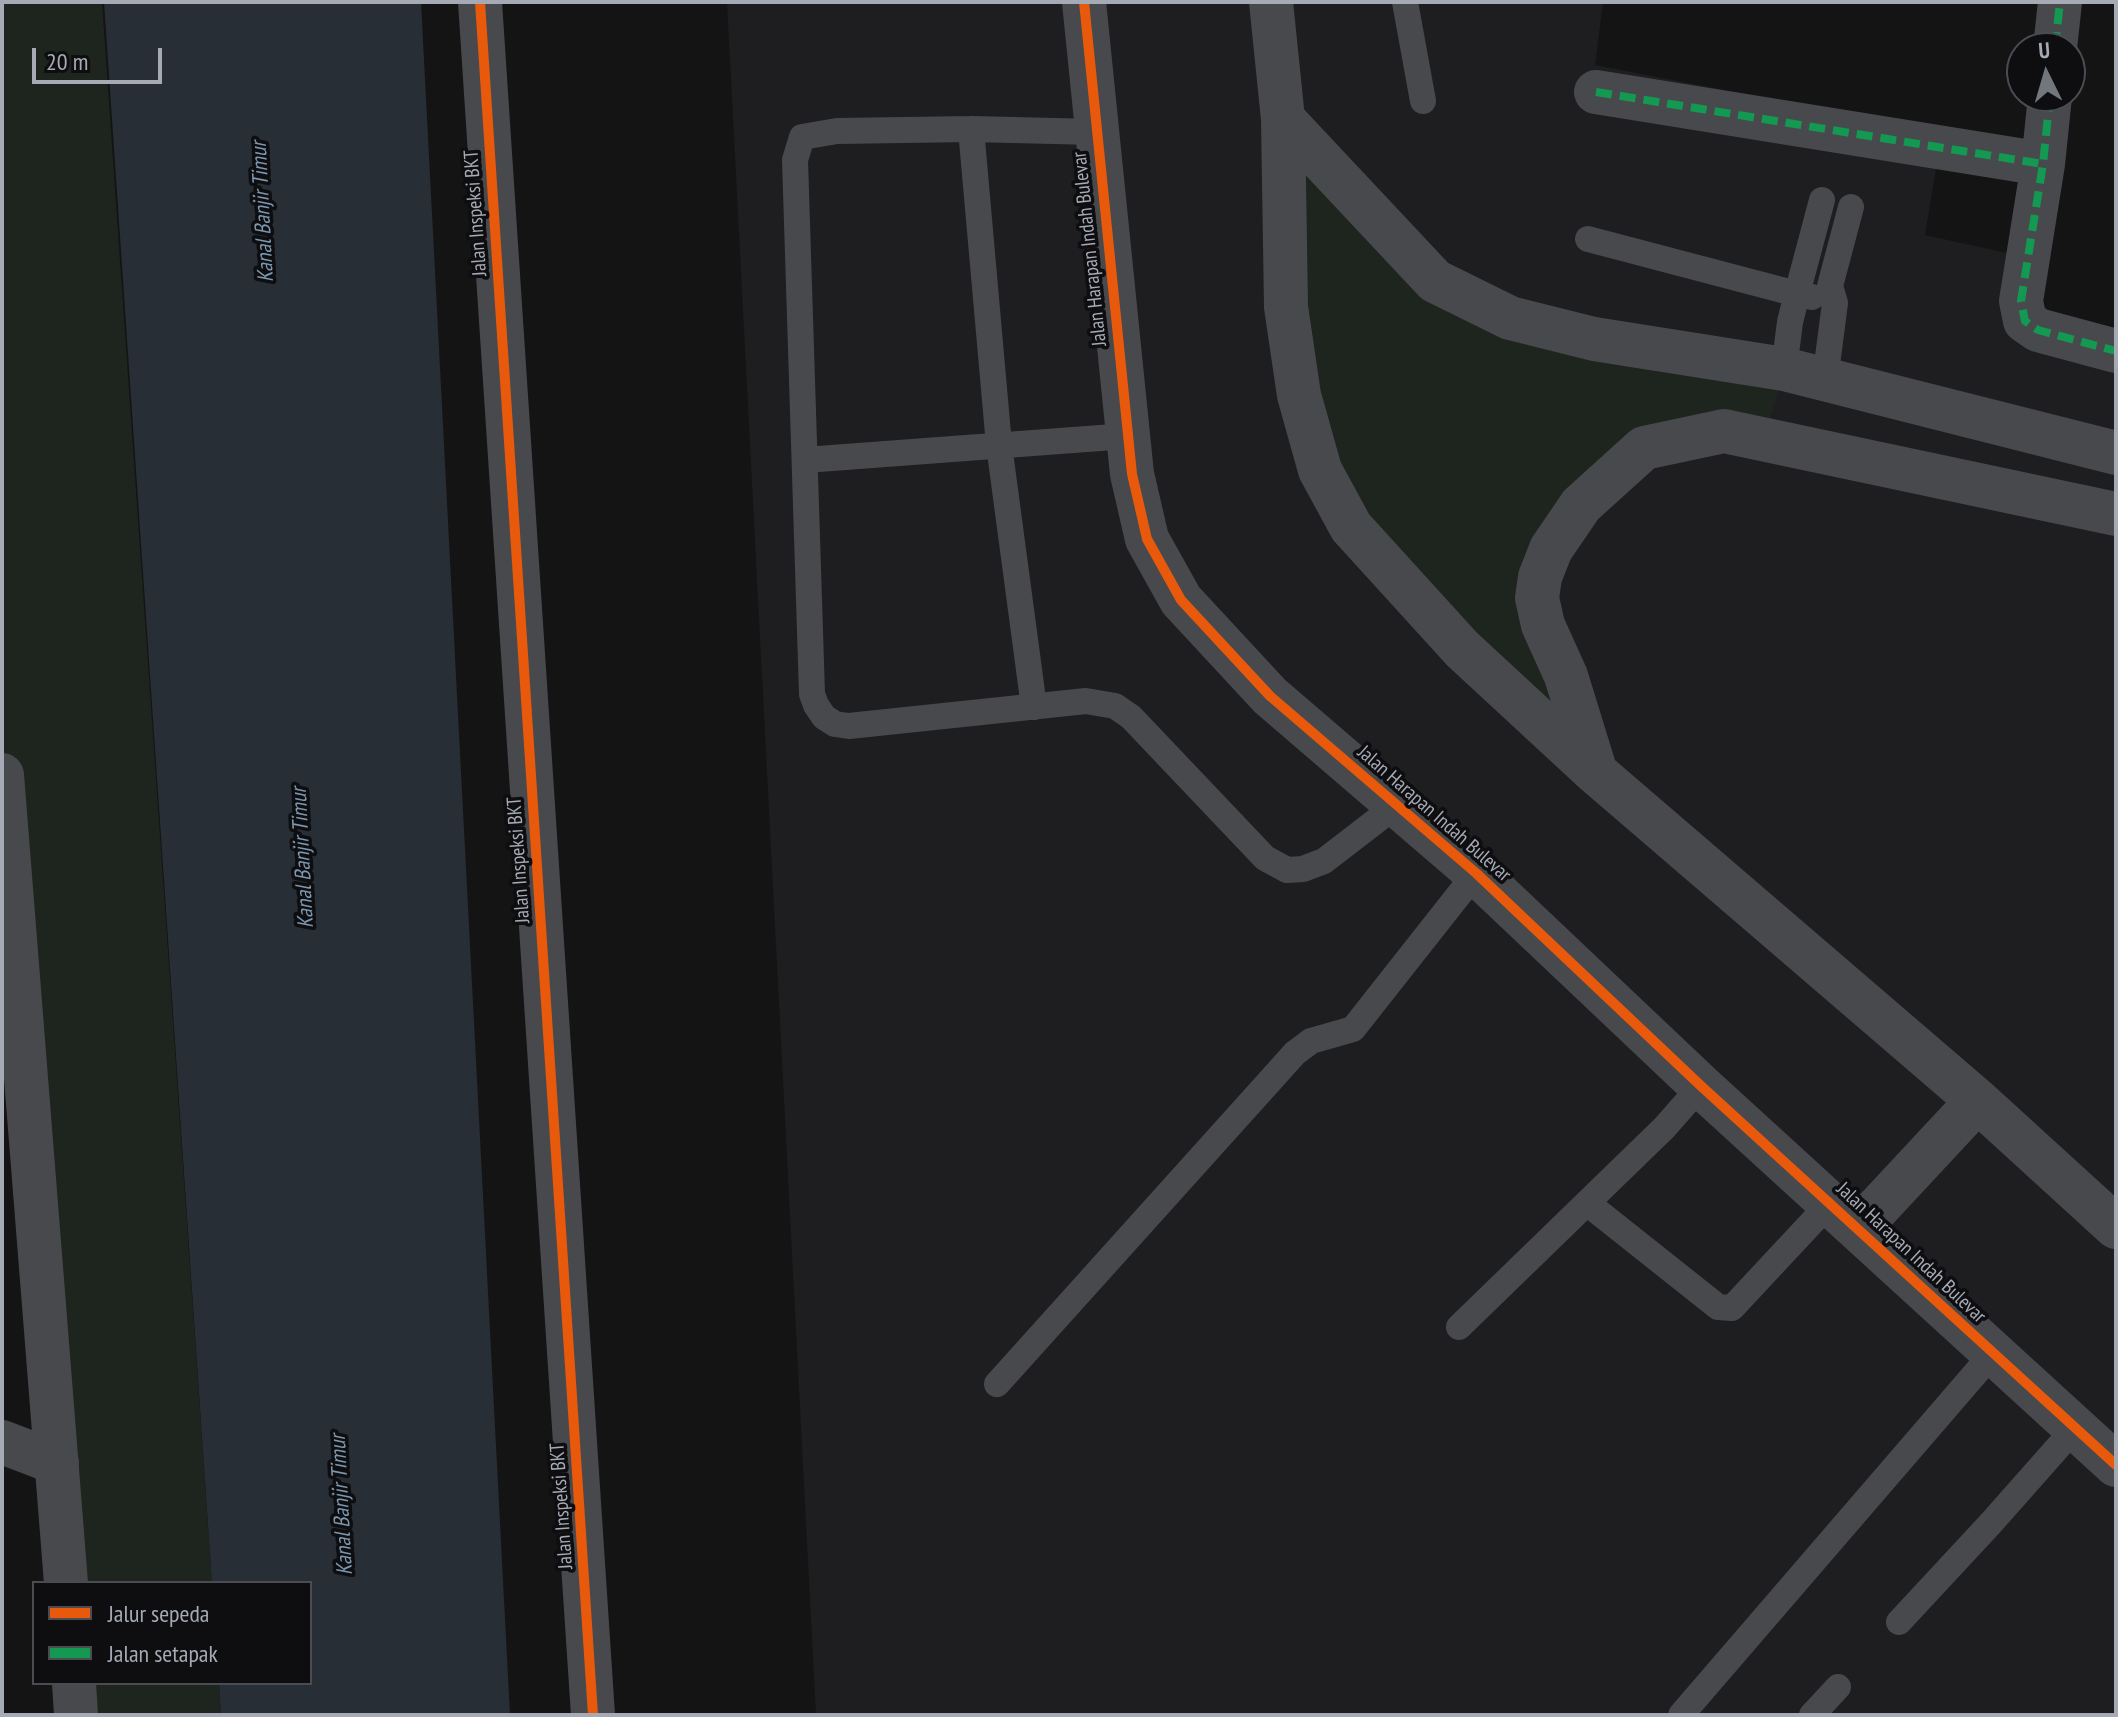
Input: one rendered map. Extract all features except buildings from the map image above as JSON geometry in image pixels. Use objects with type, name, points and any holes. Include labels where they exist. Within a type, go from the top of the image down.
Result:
[{"type":"street","name":"Jalan Inspeksi BKT","points":[[480,2],[593,1715]]},
{"type":"street","name":"Jalan Harapan Indah Bulevar","points":[[1084,2],[1127,436],[1147,539],[1181,600],[1270,696],[1476,873],[1701,1086],[1857,1211],[1993,1353],[2116,1465]]},
{"type":"street","points":[[1271,2],[1283,119],[1286,307],[1299,395],[1320,470],[1351,527],[1462,649],[1595,772],[1973,1107],[2116,1227]]},
{"type":"street","points":[[2057,32],[2060,2]]},
{"type":"street","points":[[1596,92],[2043,164]]},
{"type":"street","points":[[2048,112],[2021,301],[2025,321],[2038,330],[2116,351]]},
{"type":"street","points":[[1283,119],[1435,281],[1510,318],[1594,339],[1805,375],[2116,453]]},
{"type":"street","points":[[1595,772],[1566,676],[1543,625],[1537,598],[1540,577],[1551,549],[1581,505],[1644,448],[1724,431],[2116,514]]},
{"type":"street","points":[[2,775],[66,1581]]},
{"type":"street","points":[[1857,1211],[1973,1107]]},
{"type":"street","points":[[2,1442],[57,1463]]},
{"type":"street","points":[[74,1685],[76,1715]]},
{"type":"lane","points":[[1405,2],[1423,101]]},
{"type":"lane","points":[[1096,132],[971,129],[837,131],[802,137],[795,160],[812,694],[824,717],[835,724],[849,726],[1086,701],[1115,706],[1131,717],[1265,858],[1287,870],[1303,869],[1324,861],[1398,804]]},
{"type":"lane","points":[[971,129],[999,445],[1034,707]]},
{"type":"lane","points":[[1805,375],[1790,322],[1822,200]]},
{"type":"lane","points":[[1805,375],[1835,303],[1830,286],[1851,207]]},
{"type":"lane","points":[[1588,239],[1835,303]]},
{"type":"lane","points":[[805,460],[1127,436]]},
{"type":"lane","points":[[997,1384],[1295,1053],[1311,1041],[1353,1029],[1476,873]]},
{"type":"lane","points":[[1459,1327],[1664,1128],[1701,1086]]},
{"type":"lane","points":[[1587,1203],[1718,1307],[1732,1308],[1857,1211]]},
{"type":"lane","points":[[1681,1715],[1993,1353]]},
{"type":"lane","points":[[1899,1622],[2075,1428]]},
{"type":"lane","points":[[1812,1715],[1838,1687]]},
{"type":"shaded area","points":[[2,2],[102,2],[212,1581],[66,1581],[2,731]]},
{"type":"shaded area","points":[[727,2],[1603,2],[1595,65],[1942,132],[1925,235],[2030,258],[2029,318],[2116,341],[2116,1715],[816,1715]]},
{"type":"shaded area","points":[[1283,119],[1435,281],[1784,369],[1765,439],[1644,448],[1540,577],[1595,772],[1320,470]]},
{"type":"shaded area","points":[[74,1685],[219,1685],[221,1715],[76,1715]]},
{"type":"water","name":"Kanal Banjir Timur","points":[[104,2],[421,2],[510,1715],[221,1715],[219,1685],[312,1685],[312,1581],[212,1581]]},
{"type":"marked path","points":[[2057,32],[2060,2]]},
{"type":"marked path","points":[[1596,92],[2043,164]]},
{"type":"marked path","points":[[2048,112],[2021,301],[2025,321],[2038,330],[2116,351]]},
{"type":"cycle path","points":[[480,2],[593,1715]]},
{"type":"cycle path","points":[[1084,2],[1132,474],[1147,539],[1181,600],[1270,696],[1476,873],[1701,1086],[2116,1465]]}]
